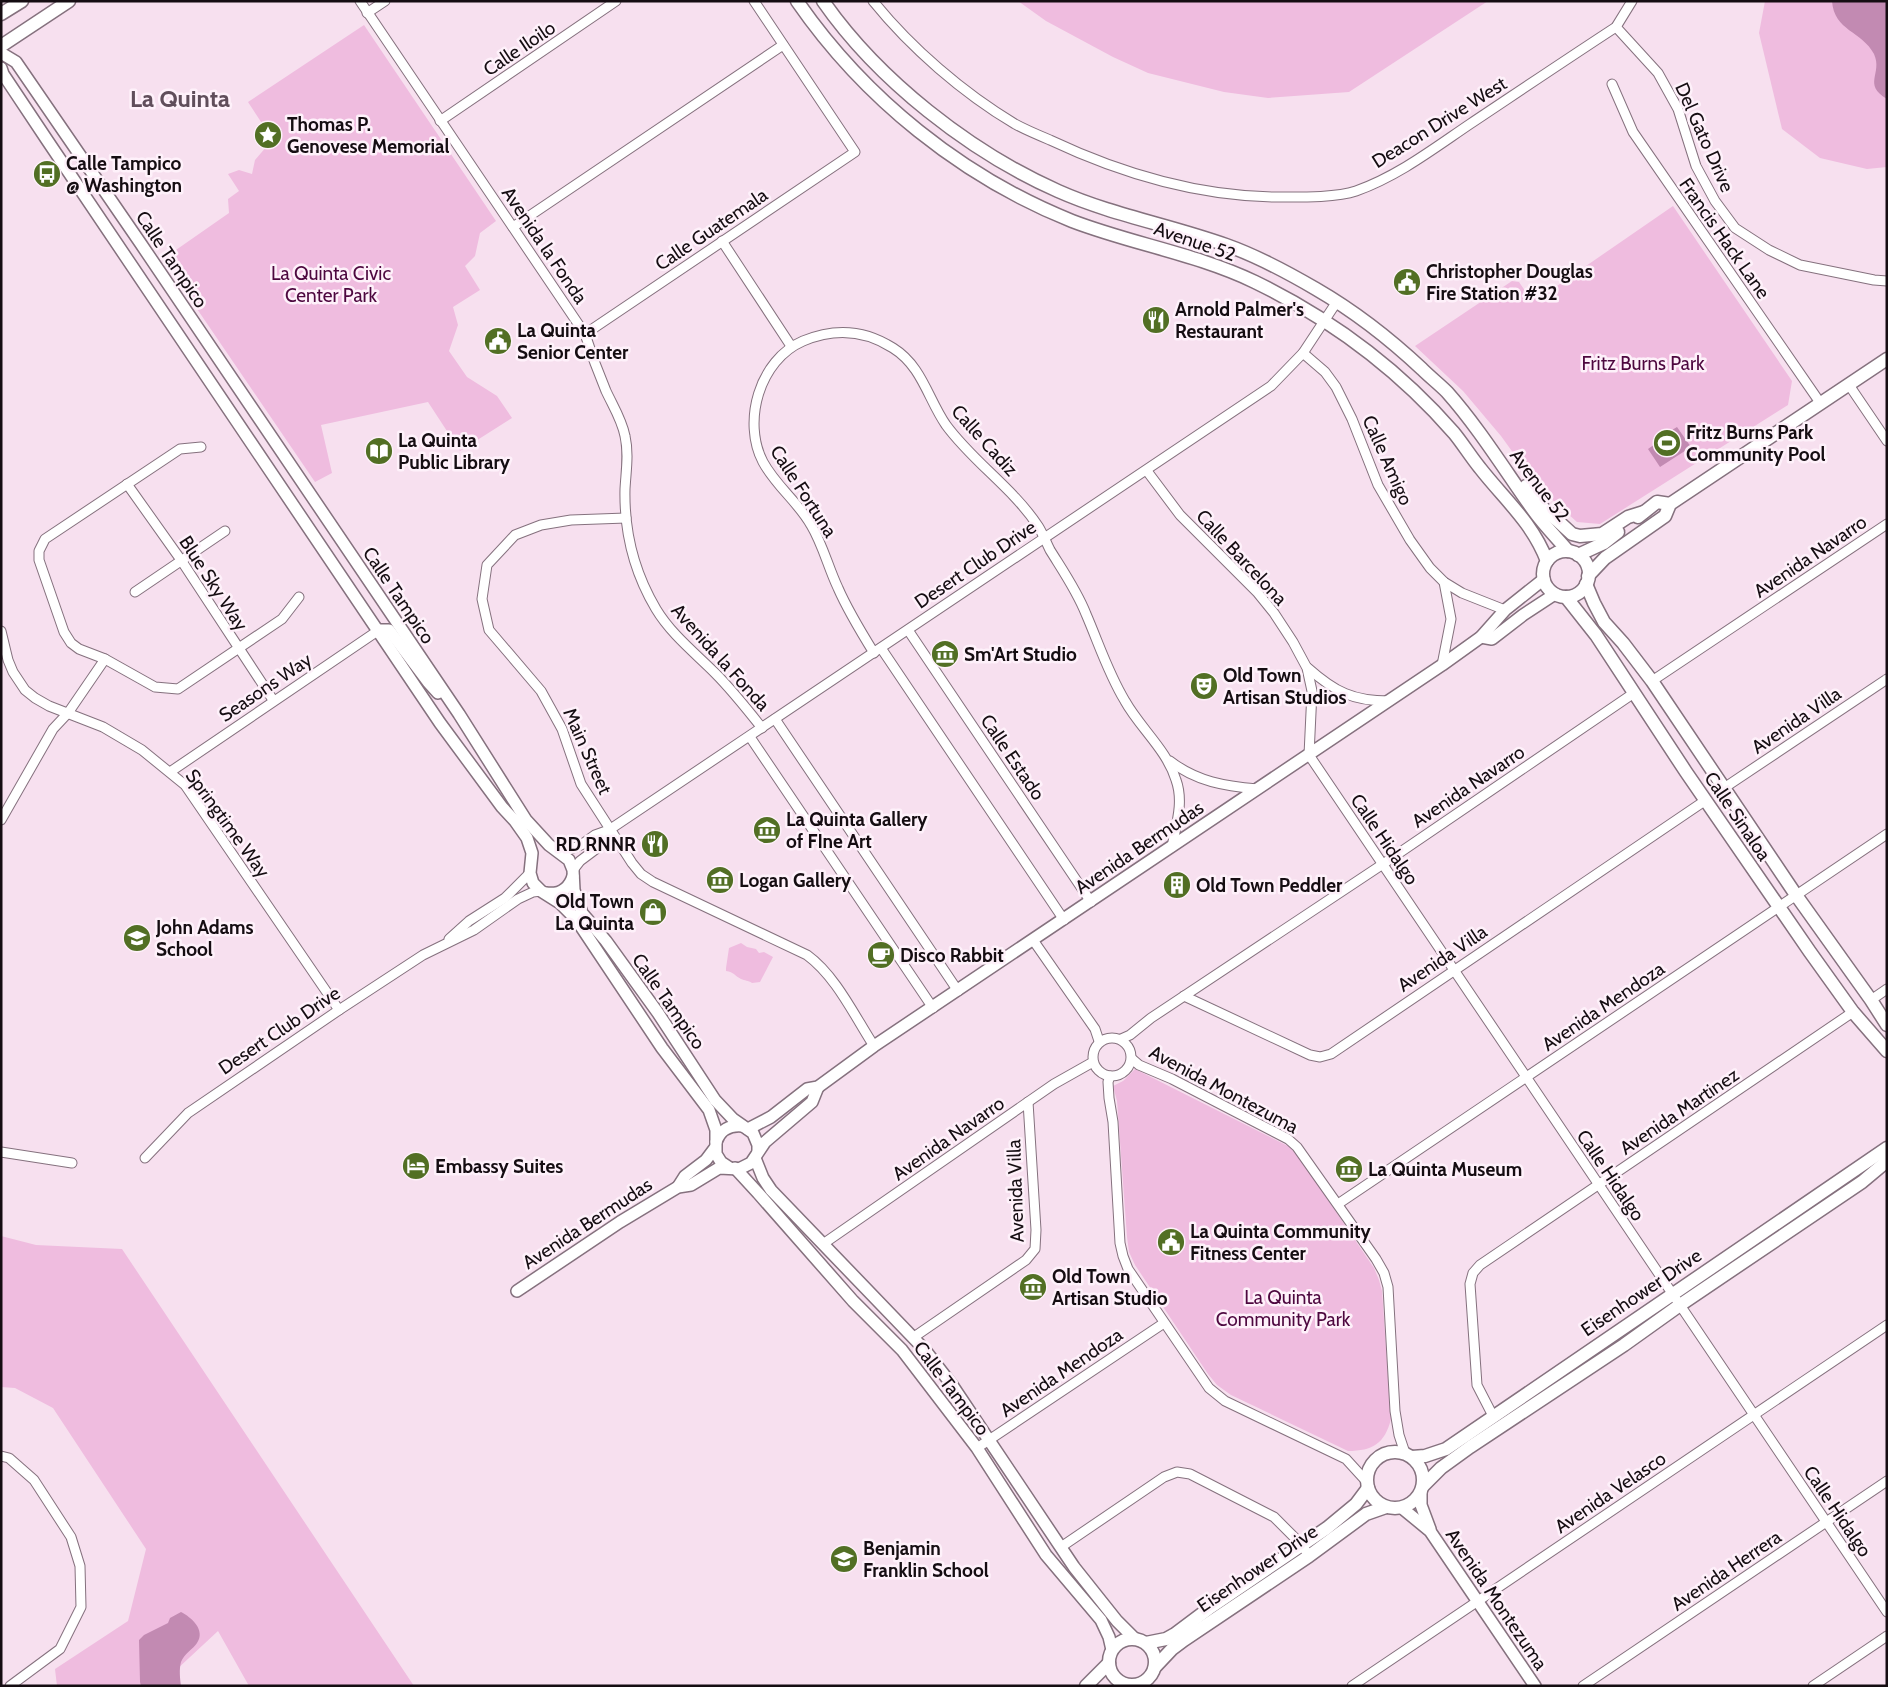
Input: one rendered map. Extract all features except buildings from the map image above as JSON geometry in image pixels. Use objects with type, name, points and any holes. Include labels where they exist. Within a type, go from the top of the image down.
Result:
[{"type":"main road","points":[[1,14],[22,1]]},
{"type":"main road","points":[[1,46],[69,1]]},
{"type":"main road","name":"Avenue 52","points":[[797,1],[823,38],[848,67],[889,107],[968,167],[1018,195],[1072,221],[1201,260],[1254,282],[1341,331],[1387,366],[1426,402],[1455,435],[1497,490],[1527,523],[1539,542],[1547,561]]},
{"type":"main road","name":"Avenue 52","points":[[822,1],[866,54],[908,94],[955,132],[1010,166],[1058,191],[1115,212],[1228,246],[1277,268],[1356,315],[1408,356],[1446,392],[1502,465],[1536,514],[1573,553]]},
{"type":"main road","points":[[1670,504],[1657,502],[1604,543],[1573,553],[1556,553],[1547,561],[1544,567],[1544,579],[1550,590],[1560,595],[1578,594],[1605,558],[1666,516],[1670,504],[1887,359]]},
{"type":"main road","points":[[1502,465],[1513,470],[1544,509],[1572,534],[1587,536],[1602,534],[1628,518],[1644,512]]},
{"type":"main road","points":[[1573,553],[1586,564],[1587,580]]},
{"type":"main road","name":"Calle Sinaloa","points":[[1587,580],[1604,622],[1652,681],[1796,896],[1887,1025]]},
{"type":"main road","name":"Calle Sinaloa","points":[[1560,595],[1596,635],[1778,907],[1853,1012],[1887,1051]]},
{"type":"main road","name":"Eisenhower Drive","points":[[1110,1686],[1143,1682],[1172,1649],[1306,1550],[1356,1504],[1368,1485],[1367,1474],[1375,1460],[1389,1452],[1425,1456],[1439,1452],[1887,1148]]},
{"type":"main road","name":"Eisenhower Drive","points":[[1146,1643],[1175,1634],[1211,1607],[1366,1514],[1386,1507],[1402,1508],[1409,1505],[1442,1468],[1470,1446],[1624,1345],[1855,1187],[1887,1161]]},
{"type":"main road","points":[[1408,1455],[1422,1470],[1422,1490]]},
{"type":"main road","points":[[1368,1485],[1373,1497],[1386,1507]]},
{"type":"main road","points":[[1123,1683],[1113,1675],[1109,1663],[1112,1650],[1121,1641],[1134,1638],[1146,1643],[1154,1654],[1155,1667]]},
{"type":"main road","points":[[1086,1686],[1109,1663]]},
{"type":"street","name":"Avenida la Fonda","points":[[360,1],[585,334],[596,366],[619,416],[625,435],[628,458],[625,490],[626,518],[634,562],[647,593],[672,632],[739,698],[762,728]]},
{"type":"street","points":[[367,13],[385,1]]},
{"type":"street","name":"Calle Iloilo","points":[[440,121],[616,1]]},
{"type":"street","points":[[512,226],[783,45],[754,1]]},
{"type":"street","name":"Deacon Drive West","points":[[873,1],[889,20],[929,59],[968,91],[1015,124],[1070,150],[1122,171],[1188,188],[1250,197],[1307,197],[1354,192],[1401,171],[1616,27]]},
{"type":"street","points":[[1616,27],[1632,1]]},
{"type":"street","name":"Del Gato Drive","points":[[1616,27],[1658,73],[1678,109],[1696,166],[1714,202],[1735,228],[1769,250],[1800,265],[1887,281]]},
{"type":"street","name":"Calle Guatemala","points":[[585,334],[855,152],[783,45]]},
{"type":"street","name":"Calle Tampico","points":[[1,53],[16,62],[141,244],[459,714],[526,820],[549,845],[569,860],[573,873],[574,890],[582,913],[606,941],[658,1013],[715,1100],[756,1139],[757,1155],[763,1178],[771,1190],[914,1337],[952,1385],[1061,1547],[1100,1601],[1134,1638]]},
{"type":"street","name":"Calle Tampico","points":[[1,68],[3,74],[47,140],[440,723],[527,838],[532,853],[530,869],[533,883],[560,902],[576,919],[662,1048],[709,1110],[716,1130],[715,1146],[722,1162],[732,1168],[758,1193],[853,1301],[902,1350],[977,1448],[1046,1555],[1102,1620],[1110,1638],[1112,1650]]},
{"type":"street","name":"Francis Hack Lane","points":[[1612,84],[1633,132],[1821,404]]},
{"type":"street","points":[[722,241],[791,346]]},
{"type":"street","name":"Desert Club Drive","points":[[444,945],[469,921],[505,898],[541,853],[547,851],[559,852],[610,830],[1271,386],[1303,352],[1336,302]]},
{"type":"street","name":"Calle Cadiz","points":[[791,346],[814,337],[832,333],[852,333],[875,338],[896,350],[913,365],[935,408],[947,426],[1021,504],[1040,528],[1076,592],[1114,682],[1126,704],[1166,758],[1175,776],[1180,790],[1179,813],[1172,847]]},
{"type":"street","name":"Calle Fortuna","points":[[791,346],[775,362],[763,382],[756,403],[754,425],[756,446],[765,465],[810,523],[820,542],[838,587],[877,650]]},
{"type":"street","name":"Calle Amigo","points":[[1303,352],[1326,372],[1336,387],[1389,508],[1430,568],[1444,582],[1462,593],[1505,610]]},
{"type":"street","points":[[1849,385],[1887,441]]},
{"type":"street","points":[[201,447],[180,448],[45,539],[39,551],[42,574],[64,632],[71,643],[79,649],[105,660],[155,687],[178,689],[282,619],[299,597]]},
{"type":"street","name":"Calle Barcelona","points":[[1147,471],[1180,515],[1257,592],[1281,624],[1307,668],[1312,690],[1309,756]]},
{"type":"street","name":"Blue Sky Way","points":[[127,484],[181,560],[273,700]]},
{"type":"street","name":"Main Street","points":[[626,518],[556,522],[541,525],[515,535],[487,565],[482,599],[489,630],[541,691],[562,729],[581,784],[632,863],[642,874],[653,882],[807,955],[818,963],[874,1046]]},
{"type":"street","name":"Avenida Navarro","points":[[1652,681],[1887,524]]},
{"type":"street","points":[[135,592],[225,531]]},
{"type":"street","name":"Avenida Bermudas","points":[[678,1187],[685,1176],[706,1160],[723,1130],[736,1126],[745,1128],[771,1117],[807,1089],[818,1087],[874,1046],[1309,756],[1481,638],[1505,610],[1544,579]]},
{"type":"street","points":[[1442,664],[1451,619],[1444,582]]},
{"type":"street","name":"Avenida Bermudas","points":[[1481,638],[1492,639],[1523,615],[1560,595]]},
{"type":"street","points":[[379,630],[389,630],[428,682],[459,714]]},
{"type":"street","name":"Seasons Way","points":[[170,772],[273,700],[379,630]]},
{"type":"street","name":"Calle Estado","points":[[908,630],[1091,902]]},
{"type":"street","name":"Springtime Way","points":[[1,631],[8,660],[25,690],[49,706],[103,727],[142,750],[185,785],[339,1010]]},
{"type":"street","points":[[877,650],[1064,920]]},
{"type":"street","points":[[2,817],[53,729],[68,714],[105,660]]},
{"type":"street","name":"Calle Barcelona","points":[[1307,668],[1324,682],[1352,697],[1367,701],[1389,701]]},
{"type":"street","name":"Avenida Villa","points":[[1724,788],[1887,679]]},
{"type":"street","name":"Avenida Navarro","points":[[1121,1039],[1130,1035],[1184,996],[1383,864],[1634,693]]},
{"type":"street","name":"Avenida la Fonda","points":[[776,719],[958,991]]},
{"type":"street","name":"Avenida la Fonda","points":[[750,737],[933,1008]]},
{"type":"street","name":"Calle Hidalgo","points":[[1309,756],[1887,1612]]},
{"type":"street","name":"Calle Cadiz","points":[[1166,758],[1181,770],[1205,781],[1220,785],[1258,789]]},
{"type":"street","name":"Avenida Villa","points":[[1184,996],[1310,1056],[1320,1057],[1331,1054],[1706,800]]},
{"type":"street","name":"Desert Club Drive","points":[[145,1158],[188,1113],[423,955],[474,930],[518,899],[533,892],[558,893],[563,891],[571,882],[573,873],[580,861],[604,843],[610,830]]},
{"type":"street","name":"Avenida Mendoza","points":[[1338,1204],[1887,834]]},
{"type":"street","points":[[1033,940],[1095,1029],[1099,1041]]},
{"type":"street","points":[[1871,1000],[1887,989]]},
{"type":"street","name":"Avenida Martinez","points":[[1493,1416],[1476,1385],[1470,1284],[1473,1273],[1480,1265],[1853,1012]]},
{"type":"street","points":[[1114,1037],[1121,1039],[1131,1051],[1132,1059],[1129,1066],[1118,1076],[1102,1074],[1093,1062],[1094,1047],[1099,1041],[1106,1038],[1114,1037]]},
{"type":"street","name":"Avenida Montezuma","points":[[1132,1059],[1139,1065],[1172,1079],[1288,1140],[1297,1147],[1338,1204],[1376,1259],[1384,1273],[1388,1287],[1395,1411],[1399,1435],[1408,1455]]},
{"type":"street","name":"Avenida Navarro","points":[[823,1244],[1054,1084],[1093,1062]]},
{"type":"street","points":[[1110,1076],[1108,1082],[1113,1122],[1120,1243],[1128,1269],[1208,1388],[1225,1401],[1346,1460],[1368,1485]]},
{"type":"street","name":"Avenida Bermudas","points":[[517,1291],[620,1222],[678,1187],[692,1185],[719,1168],[746,1167],[765,1142],[812,1102],[818,1087]]},
{"type":"street","name":"Avenida Villa","points":[[914,1337],[1026,1260],[1035,1249],[1036,1230],[1028,1102]]},
{"type":"street","points":[[1,1152],[72,1163]]},
{"type":"street","name":"Avenida Mendoza","points":[[977,1448],[1164,1323]]},
{"type":"street","name":"Avenida Velasco","points":[[1352,1686],[1887,1325]]},
{"type":"street","points":[[1,1456],[9,1458],[34,1480],[71,1537],[80,1566],[81,1607],[60,1649],[10,1686]]},
{"type":"street","points":[[1061,1547],[1164,1477],[1177,1472],[1190,1474],[1274,1516],[1286,1531],[1306,1550]]},
{"type":"street","name":"Avenida Herrera","points":[[1583,1686],[1887,1481]]},
{"type":"street","name":"Avenida Montezuma","points":[[1422,1490],[1421,1506],[1430,1531],[1535,1686]]},
{"type":"street","name":"Avenida Montezuma","points":[[1402,1508],[1430,1531]]},
{"type":"street","points":[[1813,1686],[1887,1636]]},
{"type":"green space","points":[[1018,1],[1488,1],[1349,92],[1268,98],[1224,92],[1148,73],[1113,57],[1046,21]]},
{"type":"green space","points":[[1765,1],[1887,1],[1887,167],[1867,169],[1820,158],[1782,129],[1759,33]]},
{"type":"green space","name":"La Quinta Civic Center Park","points":[[364,25],[496,221],[480,233],[475,256],[465,266],[480,290],[453,307],[458,325],[449,351],[467,377],[497,396],[512,418],[460,451],[428,402],[321,425],[332,473],[315,482],[163,259],[229,213],[228,199],[239,191],[228,174],[239,170],[252,174],[255,160],[267,146],[264,139],[269,134],[248,102]]},
{"type":"green space","name":"Fritz Burns Park","points":[[1673,206],[1792,381],[1788,405],[1600,524],[1577,522],[1537,486],[1501,436],[1463,391],[1415,346],[1512,281],[1519,282],[1530,298],[1541,297]]},
{"type":"green space","points":[[741,943],[756,949],[759,953],[764,952],[773,957],[760,982],[752,983],[726,971],[729,948]]},
{"type":"green space","name":"La Quinta Community Park","points":[[1135,1069],[1290,1147],[1303,1163],[1374,1268],[1382,1291],[1391,1419],[1385,1434],[1377,1444],[1357,1451],[1348,1451],[1231,1395],[1217,1385],[1135,1265],[1129,1252],[1127,1237],[1117,1101],[1113,1086],[1123,1081]]},
{"type":"green space","points":[[1,1236],[36,1245],[122,1249],[414,1686],[249,1686],[218,1631],[175,1671],[180,1686],[57,1686],[55,1669],[128,1621],[146,1549],[53,1408],[15,1388],[1,1387]]},
{"type":"shaded area","points":[[1832,1],[1887,1],[1887,99],[1880,94],[1874,83],[1876,61],[1874,54],[1863,40],[1838,19]]},
{"type":"shaded area","points":[[1677,427],[1691,447],[1660,467],[1648,449]]},
{"type":"shaded area","points":[[181,1612],[196,1624],[200,1633],[197,1643],[184,1656],[181,1662],[181,1686],[141,1686],[139,1640],[144,1635],[168,1623],[170,1618]]},
{"type":"place","name":"Thomas P. Genovese Memorial","points":[[268,135]]},
{"type":"place","name":"Calle Tampico @ Washington","points":[[47,174]]},
{"type":"place","name":"Christopher Douglas Fire Station #32","points":[[1407,282]]},
{"type":"place","name":"Arnold Palmer's Restaurant","points":[[1156,320]]},
{"type":"place","name":"La Quinta Senior Center","points":[[498,341]]},
{"type":"place","name":"Fritz Burns Park Community Pool","points":[[1667,443]]},
{"type":"place","name":"La Quinta Public Library","points":[[379,451]]},
{"type":"place","name":"Sm'Art Studio","points":[[945,654]]},
{"type":"place","name":"Old Town Artisan Studios","points":[[1204,686]]},
{"type":"place","name":"La Quinta Gallery of FIne Art","points":[[767,830]]},
{"type":"place","name":"RD RNNR","points":[[655,844]]},
{"type":"place","name":"Logan Gallery","points":[[720,880]]},
{"type":"place","name":"Old Town Peddler","points":[[1177,885]]},
{"type":"place","name":"Old Town La Quinta","points":[[653,912]]},
{"type":"place","name":"John Adams School","points":[[137,938]]},
{"type":"place","name":"Disco Rabbit","points":[[881,955]]},
{"type":"place","name":"Embassy Suites","points":[[416,1166]]},
{"type":"place","name":"La Quinta Museum","points":[[1349,1169]]},
{"type":"place","name":"La Quinta Community Fitness Center","points":[[1171,1242]]},
{"type":"place","name":"Old Town Artisan Studio","points":[[1033,1287]]},
{"type":"place","name":"Benjamin Franklin School","points":[[844,1559]]},
{"type":"district","name":"La Quinta","points":[[180,99]]}]
